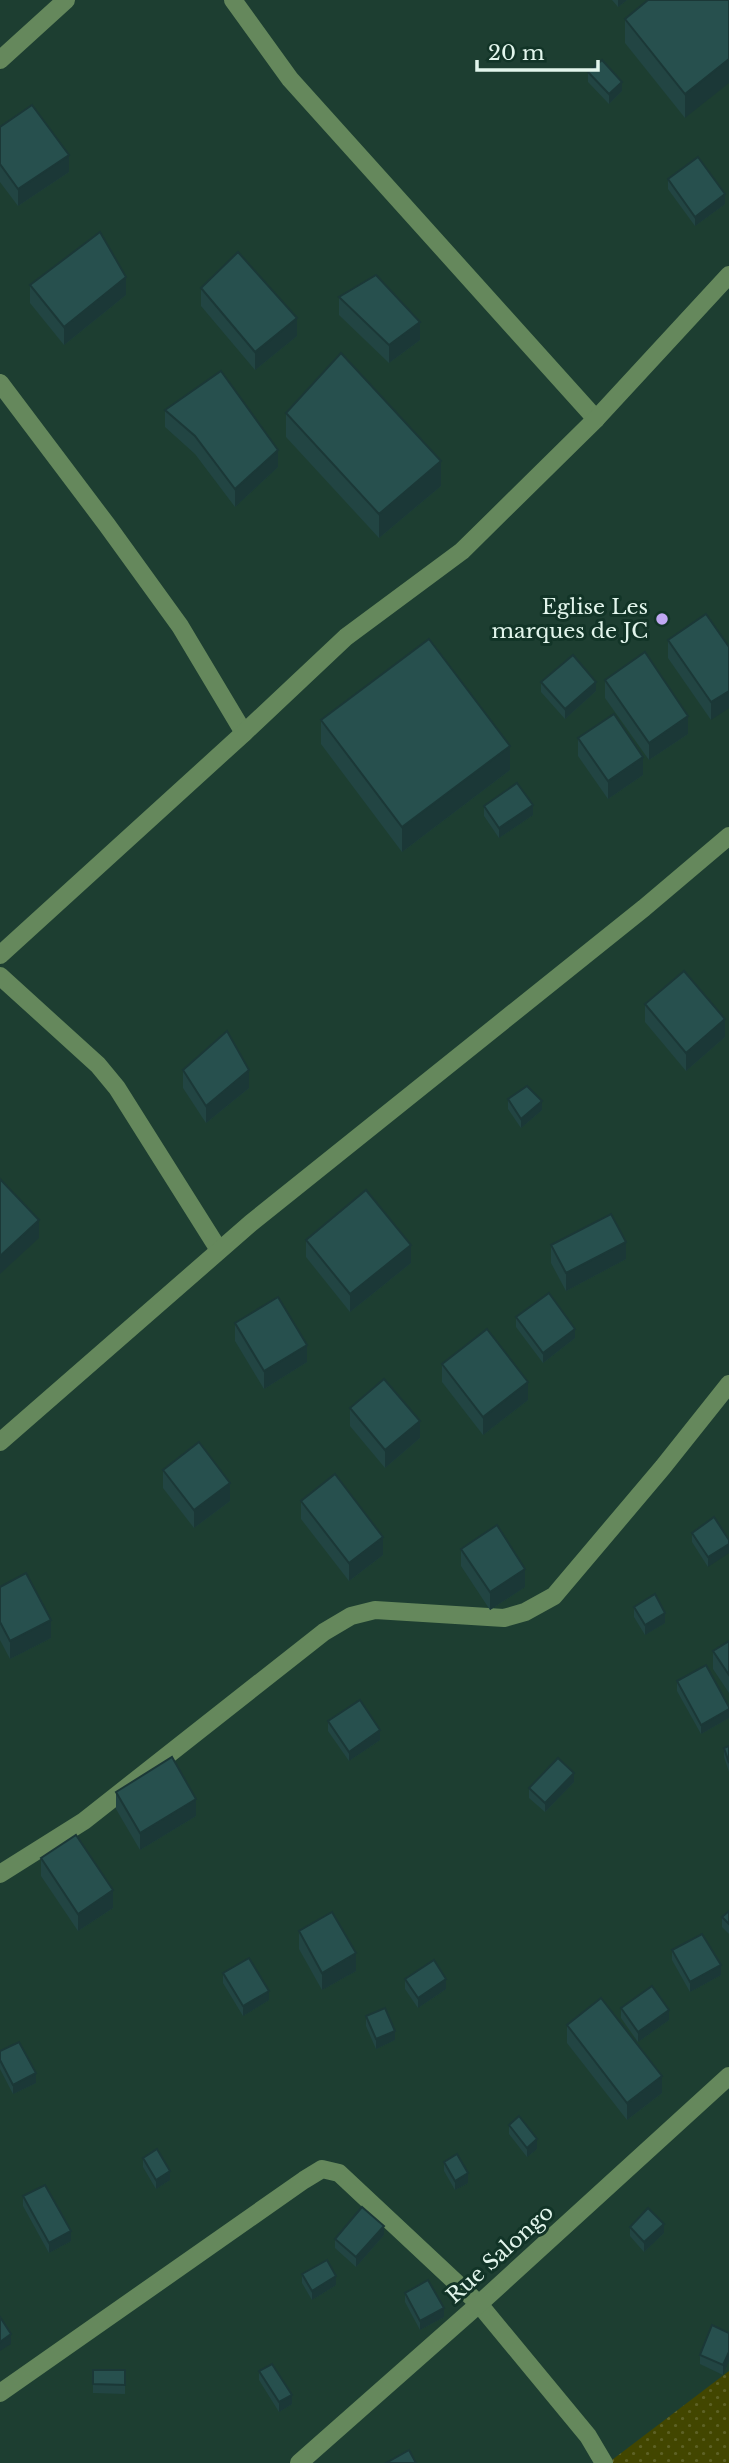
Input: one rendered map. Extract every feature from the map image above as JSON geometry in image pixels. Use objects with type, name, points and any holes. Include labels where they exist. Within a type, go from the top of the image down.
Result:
[{"type":"street","points":[[0,60],[66,0]]},
{"type":"street","points":[[233,0],[290,79],[596,418]]},
{"type":"street","points":[[0,955],[346,637],[462,551],[596,418],[729,275]]},
{"type":"street","points":[[0,383],[180,626],[244,733]]},
{"type":"street","points":[[0,1442],[219,1250],[634,916],[729,836]]},
{"type":"street","points":[[0,976],[98,1065],[117,1088],[219,1250]]},
{"type":"street","points":[[0,1874],[84,1821],[324,1632],[351,1616],[375,1610],[504,1618],[525,1612],[554,1596],[729,1384]]},
{"type":"street","name":"Rue Salongo","points":[[299,2463],[479,2304],[729,2076]]},
{"type":"street","points":[[0,2393],[322,2169],[339,2173],[479,2304],[588,2436],[604,2463]]},
{"type":"shaded area","points":[[729,2371],[729,2463],[608,2463]]},
{"type":"building","points":[[648,0],[729,0],[729,59],[685,94],[625,19]]},
{"type":"building","points":[[602,60],[622,82],[609,94],[588,72]]},
{"type":"building","points":[[32,105],[69,155],[18,189],[0,164],[0,127]]},
{"type":"building","points":[[698,157],[725,194],[695,217],[668,179]]},
{"type":"building","points":[[100,232],[126,277],[64,327],[30,285]]},
{"type":"building","points":[[238,252],[297,318],[255,352],[201,288]]},
{"type":"building","points":[[376,275],[420,322],[389,345],[339,297]]},
{"type":"building","points":[[341,353],[441,461],[379,514],[286,413]]},
{"type":"building","points":[[221,371],[278,450],[235,489],[195,436],[165,410]]},
{"type":"building","points":[[706,614],[729,647],[729,691],[711,702],[668,640]]},
{"type":"building","points":[[429,639],[510,746],[402,827],[321,720]]},
{"type":"building","points":[[645,652],[688,716],[649,743],[605,680]]},
{"type":"building","points":[[573,655],[596,682],[565,709],[541,682]]},
{"type":"building","points":[[614,714],[643,757],[608,781],[578,738]]},
{"type":"building","points":[[517,783],[533,805],[499,828],[484,806]]},
{"type":"building","points":[[684,971],[725,1019],[686,1053],[645,1004]]},
{"type":"building","points":[[227,1031],[249,1070],[206,1106],[183,1070]]},
{"type":"building","points":[[527,1086],[542,1101],[521,1119],[508,1099]]},
{"type":"building","points":[[0,1179],[39,1220],[0,1256]]},
{"type":"building","points":[[366,1190],[411,1245],[350,1294],[306,1240]]},
{"type":"building","points":[[611,1214],[626,1242],[566,1273],[551,1245]]},
{"type":"building","points":[[549,1293],[575,1329],[543,1353],[516,1317]]},
{"type":"building","points":[[278,1297],[307,1345],[264,1371],[235,1323]]},
{"type":"building","points":[[487,1329],[528,1382],[483,1417],[442,1364]]},
{"type":"building","points":[[384,1379],[420,1421],[385,1450],[350,1408]]},
{"type":"building","points":[[199,1442],[230,1483],[194,1510],[163,1470]]},
{"type":"building","points":[[335,1474],[383,1537],[349,1563],[301,1501]]},
{"type":"building","points":[[714,1517],[729,1544],[708,1557],[692,1533]]},
{"type":"building","points":[[497,1525],[525,1569],[490,1592],[461,1549]]},
{"type":"building","points":[[26,1573],[51,1620],[10,1641],[0,1622],[0,1587]]},
{"type":"building","points":[[655,1594],[665,1613],[645,1625],[634,1607]]},
{"type":"building","points":[[729,1641],[729,1675],[713,1651]]},
{"type":"building","points":[[706,1665],[729,1709],[701,1725],[677,1681]]},
{"type":"building","points":[[360,1700],[380,1730],[349,1752],[328,1721]]},
{"type":"building","points":[[729,1746],[729,1763],[724,1748]]},
{"type":"building","points":[[172,1757],[196,1799],[140,1833],[116,1792]]},
{"type":"building","points":[[558,1758],[574,1773],[545,1803],[529,1788]]},
{"type":"building","points":[[76,1835],[113,1890],[78,1914],[41,1858]]},
{"type":"building","points":[[729,1911],[729,1924],[722,1917]]},
{"type":"building","points":[[332,1912],[356,1953],[322,1973],[299,1931]]},
{"type":"building","points":[[702,1934],[721,1965],[690,1982],[672,1950]]},
{"type":"building","points":[[249,1958],[269,1991],[243,2006],[223,1973]]},
{"type":"building","points":[[434,1960],[446,1979],[418,1998],[405,1979]]},
{"type":"building","points":[[652,1986],[669,2010],[638,2032],[621,2008]]},
{"type":"building","points":[[601,1998],[662,2076],[627,2103],[567,2025]]},
{"type":"building","points":[[385,2008],[395,2031],[376,2039],[366,2016]]},
{"type":"building","points":[[19,2042],[36,2073],[13,2085],[0,2060],[0,2051]]},
{"type":"building","points":[[519,2116],[537,2139],[527,2148],[509,2125]]},
{"type":"building","points":[[157,2149],[170,2171],[156,2180],[143,2158]]},
{"type":"building","points":[[457,2154],[468,2173],[455,2181],[444,2162]]},
{"type":"building","points":[[45,2185],[71,2231],[49,2243],[23,2196]]},
{"type":"building","points":[[362,2207],[384,2226],[356,2257],[335,2239]]},
{"type":"building","points":[[648,2208],[664,2224],[644,2242],[630,2227]]},
{"type":"building","points":[[327,2260],[336,2276],[312,2291],[302,2274]]},
{"type":"building","points":[[428,2280],[444,2308],[420,2321],[405,2293]]},
{"type":"building","points":[[0,2317],[11,2334],[0,2342]]},
{"type":"building","points":[[712,2325],[729,2333],[729,2352],[723,2365],[700,2355]]},
{"type":"building","points":[[272,2364],[292,2395],[279,2402],[259,2371]]},
{"type":"building","points":[[93,2370],[125,2370],[125,2385],[93,2384]]},
{"type":"building","points":[[409,2450],[416,2463],[386,2463]]},
{"type":"place","name":"Eglise Les marques de JC","points":[[662,619]]}]
